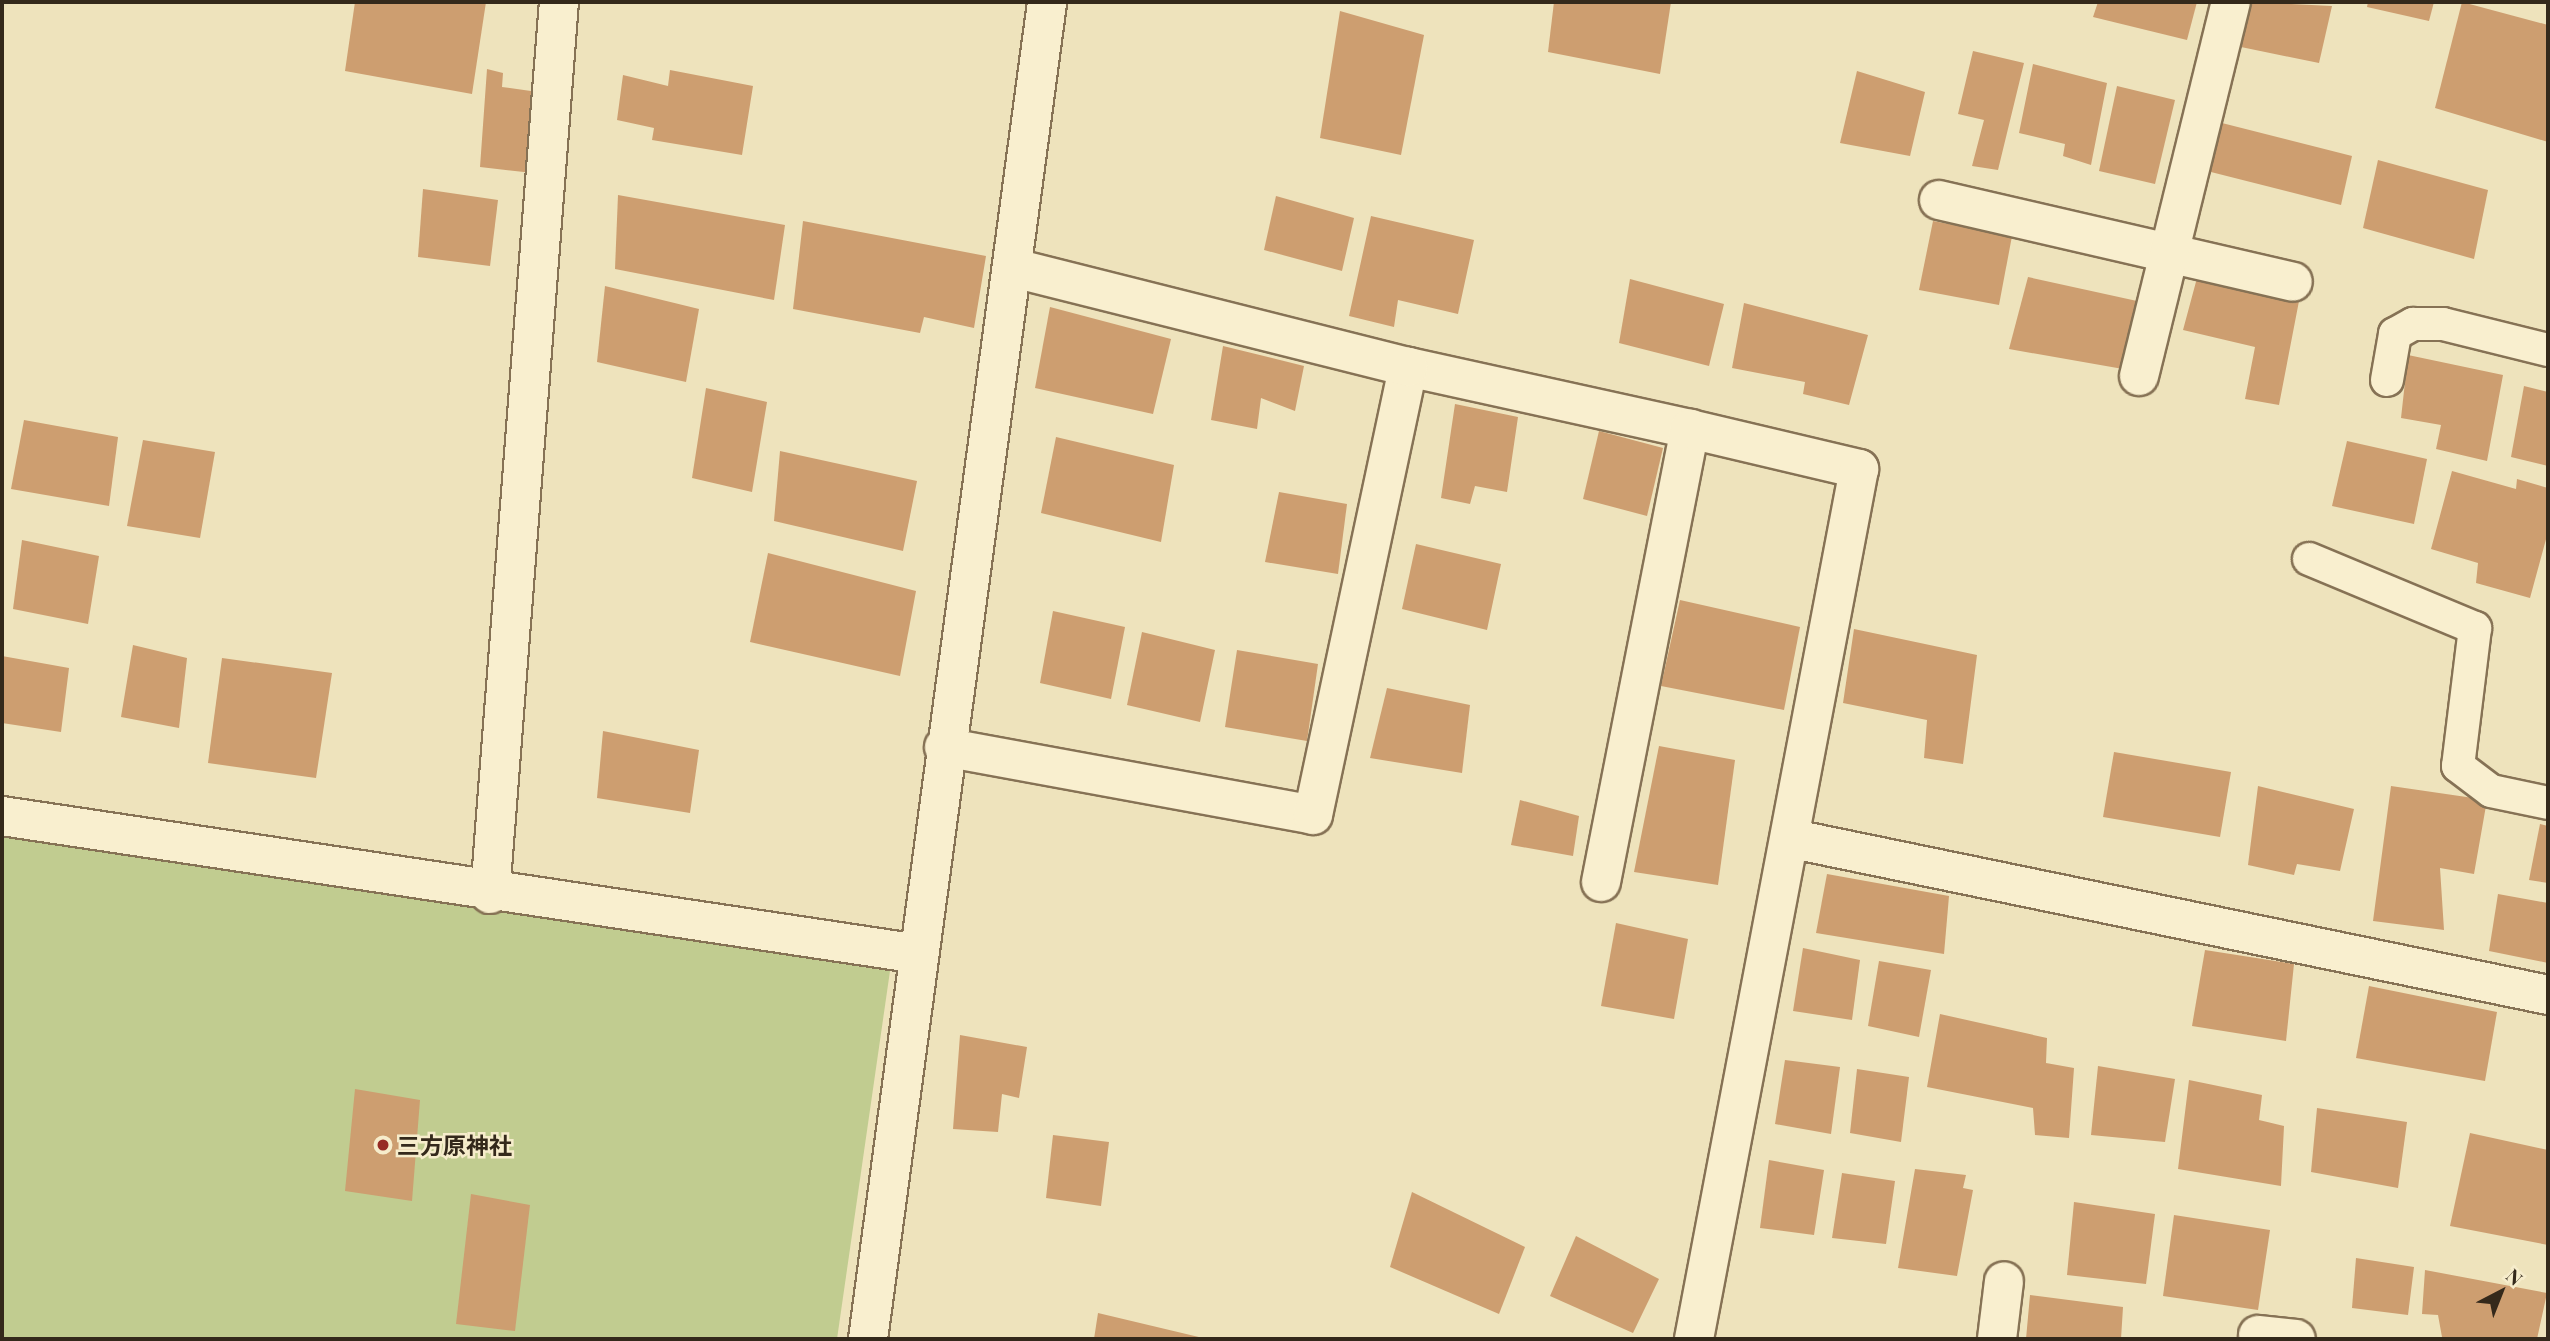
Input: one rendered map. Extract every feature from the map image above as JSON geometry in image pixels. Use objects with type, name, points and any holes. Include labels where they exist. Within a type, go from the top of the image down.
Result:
[{"type":"street","points":[[489,894],[559,2]]},
{"type":"street","points":[[868,1339],[944,747],[1013,268],[1047,2]]},
{"type":"street","points":[[2139,376],[2166,252],[2231,2]]},
{"type":"street","points":[[1939,200],[2293,282]]},
{"type":"street","points":[[1013,268],[1408,367],[1859,469],[1793,839],[1694,1339]]},
{"type":"street","points":[[944,747],[1312,815],[1408,367]]},
{"type":"street","points":[[1601,882],[1690,429]]},
{"type":"street","points":[[2,816],[489,894],[919,954]]},
{"type":"street","points":[[1793,839],[2548,995]]},
{"type":"street","points":[[1997,1339],[2004,1281]]},
{"type":"street","points":[[2258,1335],[2295,1339]]},
{"type":"lane","points":[[2387,380],[2395,334],[2413,324],[2443,324],[2548,350]]},
{"type":"lane","points":[[2309,559],[2475,628],[2458,766],[2491,791],[2548,803]]},
{"type":"green space","points":[[2,836],[890,971],[837,1339],[2,1339]]},
{"type":"building","points":[[355,2],[486,2],[472,94],[345,71]]},
{"type":"building","points":[[1554,2],[1671,2],[1660,74],[1548,52]]},
{"type":"building","points":[[2098,2],[2197,2],[2187,40],[2093,17]]},
{"type":"building","points":[[2250,2],[2332,6],[2319,63],[2241,47]]},
{"type":"building","points":[[2368,2],[2434,2],[2429,21],[2367,7]]},
{"type":"building","points":[[2462,2],[2548,25],[2548,142],[2435,108]]},
{"type":"building","points":[[1340,11],[1424,35],[1401,155],[1320,138]]},
{"type":"building","points":[[1973,51],[2024,63],[1998,170],[1972,166],[1984,120],[1958,114]]},
{"type":"building","points":[[2033,64],[2107,83],[2091,165],[2063,156],[2065,144],[2019,133]]},
{"type":"building","points":[[487,69],[503,73],[502,87],[538,92],[533,173],[480,167]]},
{"type":"building","points":[[670,70],[753,86],[742,155],[652,140],[654,128],[617,120],[623,75],[668,86]]},
{"type":"building","points":[[1857,71],[1925,92],[1910,156],[1840,143]]},
{"type":"building","points":[[2117,86],[2175,100],[2155,184],[2099,171]]},
{"type":"building","points":[[2218,122],[2352,156],[2341,205],[2207,171]]},
{"type":"building","points":[[2378,160],[2488,190],[2474,259],[2363,228]]},
{"type":"building","points":[[423,189],[498,200],[490,266],[418,257]]},
{"type":"building","points":[[618,195],[785,225],[774,300],[615,269]]},
{"type":"building","points":[[1276,196],[1354,218],[1342,271],[1264,250]]},
{"type":"building","points":[[1371,216],[1474,240],[1458,314],[1398,300],[1394,327],[1349,316]]},
{"type":"building","points":[[803,221],[986,256],[974,328],[924,317],[920,333],[793,309]]},
{"type":"building","points":[[1933,221],[2012,236],[1999,305],[1919,290]]},
{"type":"building","points":[[2028,277],[2137,301],[2123,369],[2009,349]]},
{"type":"building","points":[[2197,278],[2299,301],[2279,405],[2245,399],[2255,347],[2183,330]]},
{"type":"building","points":[[1630,279],[1724,304],[1709,366],[1619,343]]},
{"type":"building","points":[[605,286],[699,309],[686,382],[597,362]]},
{"type":"building","points":[[1744,303],[1868,335],[1849,405],[1803,394],[1805,382],[1732,368]]},
{"type":"building","points":[[1050,307],[1171,339],[1153,414],[1035,388]]},
{"type":"building","points":[[1223,346],[1304,366],[1295,411],[1261,398],[1257,429],[1211,420]]},
{"type":"building","points":[[2408,355],[2503,375],[2487,461],[2436,449],[2441,425],[2401,418]]},
{"type":"building","points":[[2524,386],[2548,392],[2548,466],[2511,457]]},
{"type":"building","points":[[706,388],[767,402],[752,492],[692,478]]},
{"type":"building","points":[[1455,404],[1518,417],[1507,492],[1475,486],[1470,504],[1441,498]]},
{"type":"building","points":[[24,420],[118,437],[109,506],[11,489]]},
{"type":"building","points":[[1599,431],[1663,448],[1647,516],[1583,499]]},
{"type":"building","points":[[1056,437],[1174,465],[1161,542],[1041,513]]},
{"type":"building","points":[[143,440],[215,452],[200,538],[127,526]]},
{"type":"building","points":[[2347,441],[2427,459],[2414,524],[2332,506]]},
{"type":"building","points":[[780,451],[917,481],[903,551],[774,521]]},
{"type":"building","points":[[2452,471],[2516,489],[2517,479],[2548,488],[2548,532],[2530,598],[2476,583],[2478,563],[2431,549]]},
{"type":"building","points":[[1279,492],[1347,504],[1338,574],[1265,562]]},
{"type":"building","points":[[22,540],[99,556],[88,624],[13,609]]},
{"type":"building","points":[[1416,544],[1501,564],[1487,630],[1402,609]]},
{"type":"building","points":[[768,553],[916,591],[900,676],[750,642]]},
{"type":"building","points":[[1680,600],[1800,627],[1784,710],[1661,686]]},
{"type":"building","points":[[1053,611],[1125,627],[1111,699],[1040,683]]},
{"type":"building","points":[[1854,629],[1977,655],[1963,764],[1924,758],[1927,720],[1843,703]]},
{"type":"building","points":[[1142,632],[1215,650],[1200,722],[1127,705]]},
{"type":"building","points":[[133,645],[187,658],[179,728],[121,717]]},
{"type":"building","points":[[1237,650],[1318,664],[1307,741],[1225,727]]},
{"type":"building","points":[[2,656],[69,668],[61,732],[2,723]]},
{"type":"building","points":[[222,658],[332,673],[316,778],[208,763]]},
{"type":"building","points":[[1387,688],[1470,705],[1462,773],[1370,758]]},
{"type":"building","points":[[603,731],[699,750],[690,813],[597,798]]},
{"type":"building","points":[[1659,746],[1735,760],[1718,885],[1634,872]]},
{"type":"building","points":[[2114,752],[2231,772],[2220,837],[2103,817]]},
{"type":"building","points":[[2258,786],[2354,809],[2340,871],[2297,864],[2294,875],[2248,865]]},
{"type":"building","points":[[2391,786],[2487,800],[2474,874],[2440,868],[2444,930],[2373,921]]},
{"type":"building","points":[[1520,800],[1579,816],[1573,856],[1511,845]]},
{"type":"building","points":[[2540,824],[2548,826],[2548,883],[2529,880]]},
{"type":"building","points":[[1827,874],[1949,896],[1944,954],[1816,933]]},
{"type":"building","points":[[2498,894],[2548,903],[2548,963],[2489,951]]},
{"type":"building","points":[[1616,923],[1688,939],[1674,1019],[1601,1006]]},
{"type":"building","points":[[1803,948],[1860,960],[1852,1020],[1793,1011]]},
{"type":"building","points":[[2205,950],[2294,964],[2286,1041],[2192,1026]]},
{"type":"building","points":[[1879,961],[1931,970],[1919,1037],[1868,1026]]},
{"type":"building","points":[[2369,986],[2497,1012],[2485,1081],[2356,1058]]},
{"type":"building","points":[[1940,1014],[2047,1038],[2046,1063],[2074,1068],[2069,1138],[2035,1135],[2033,1108],[1927,1087]]},
{"type":"building","points":[[960,1035],[1027,1047],[1019,1098],[1002,1094],[998,1132],[953,1129]]},
{"type":"building","points":[[1785,1060],[1840,1067],[1831,1134],[1775,1124]]},
{"type":"building","points":[[2098,1066],[2175,1079],[2165,1142],[2091,1135]]},
{"type":"building","points":[[1857,1069],[1909,1077],[1901,1142],[1850,1133]]},
{"type":"building","points":[[2189,1080],[2262,1095],[2259,1120],[2284,1126],[2281,1186],[2178,1169]]},
{"type":"building","name":"三方原神社","points":[[355,1089],[420,1100],[412,1201],[345,1191]]},
{"type":"building","points":[[2317,1108],[2407,1122],[2398,1188],[2311,1172]]},
{"type":"building","points":[[2470,1133],[2548,1150],[2548,1245],[2450,1226]]},
{"type":"building","points":[[1053,1135],[1109,1142],[1101,1206],[1046,1198]]},
{"type":"building","points":[[1769,1160],[1824,1170],[1814,1235],[1760,1228]]},
{"type":"building","points":[[1915,1169],[1966,1175],[1963,1188],[1973,1190],[1957,1276],[1898,1268]]},
{"type":"building","points":[[1842,1173],[1895,1181],[1886,1244],[1832,1238]]},
{"type":"building","points":[[1412,1192],[1525,1247],[1499,1314],[1390,1267]]},
{"type":"building","points":[[471,1194],[530,1205],[515,1331],[456,1324]]},
{"type":"building","points":[[2074,1202],[2155,1214],[2146,1284],[2067,1275]]},
{"type":"building","points":[[2174,1215],[2270,1230],[2258,1310],[2163,1296]]},
{"type":"building","points":[[1576,1236],[1659,1279],[1633,1333],[1550,1296]]},
{"type":"building","points":[[2356,1258],[2414,1267],[2408,1315],[2352,1308]]},
{"type":"building","points":[[2425,1270],[2547,1293],[2537,1339],[2442,1337],[2438,1315],[2422,1314]]},
{"type":"building","points":[[2030,1295],[2123,1307],[2121,1339],[2026,1339]]},
{"type":"building","points":[[1098,1313],[1203,1338],[1203,1339],[1094,1339]]},
{"type":"place","name":"三方原神社","points":[[383,1145]]}]
